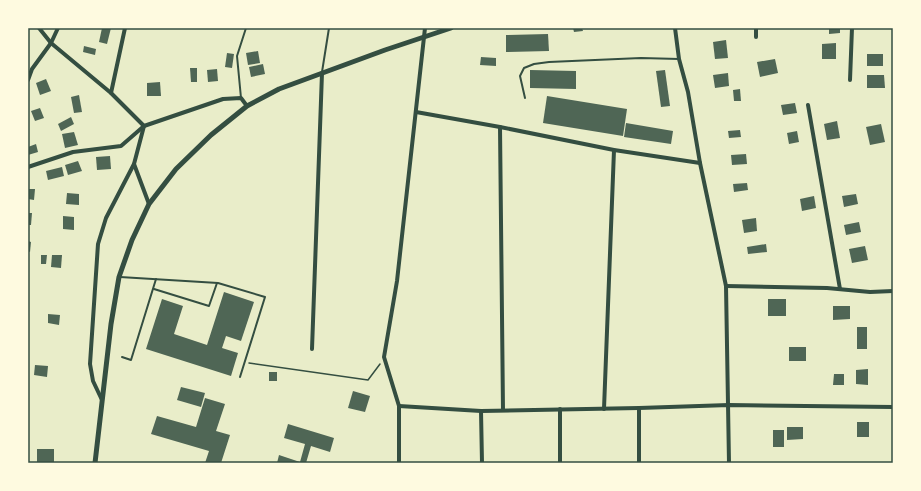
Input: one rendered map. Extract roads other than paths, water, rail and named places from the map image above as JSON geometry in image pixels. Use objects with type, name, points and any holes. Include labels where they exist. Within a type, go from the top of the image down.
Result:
[{"type":"street","points":[[39,28],[51,43],[111,93],[144,126]]},
{"type":"street","points":[[28,80],[32,69],[51,43],[58,28]]},
{"type":"street","points":[[111,93],[125,28]]},
{"type":"street","points":[[399,463],[399,406],[384,357],[397,281],[425,28]]},
{"type":"street","points":[[95,463],[111,324],[119,277],[132,240],[149,204],[176,169],[211,136],[247,106],[280,89],[385,50],[451,28]]},
{"type":"street","points":[[675,28],[679,59],[688,92],[700,163],[726,286],[729,463]]},
{"type":"street","points":[[756,28],[756,37]]},
{"type":"street","points":[[850,80],[852,28]]},
{"type":"street","points":[[312,349],[322,73]]},
{"type":"street","points":[[28,167],[73,152],[121,146],[144,126],[223,99],[241,98],[247,106]]},
{"type":"street","points":[[808,105],[840,289]]},
{"type":"street","points":[[416,112],[614,150],[700,163]]},
{"type":"street","points":[[102,400],[93,382],[90,364],[98,244],[106,218],[134,164],[144,126]]},
{"type":"street","points":[[500,127],[503,410]]},
{"type":"street","points":[[604,409],[614,150]]},
{"type":"street","points":[[134,164],[149,204]]},
{"type":"street","points":[[726,286],[840,289],[870,292],[893,291]]},
{"type":"street","points":[[399,406],[481,411],[729,405],[893,407]]},
{"type":"street","points":[[639,408],[640,463]]},
{"type":"street","points":[[560,409],[560,463]]},
{"type":"street","points":[[481,411],[482,463]]},
{"type":"lane","points":[[241,98],[237,56],[246,28]]},
{"type":"lane","points":[[322,73],[329,28]]},
{"type":"lane","points":[[525,98],[520,76],[524,68],[534,64],[549,62],[634,59],[679,59]]},
{"type":"lane","points":[[119,277],[217,283],[265,297],[240,376]]},
{"type":"lane","points":[[122,357],[131,360],[156,279]]},
{"type":"lane","points":[[154,289],[209,306],[217,283]]}]
